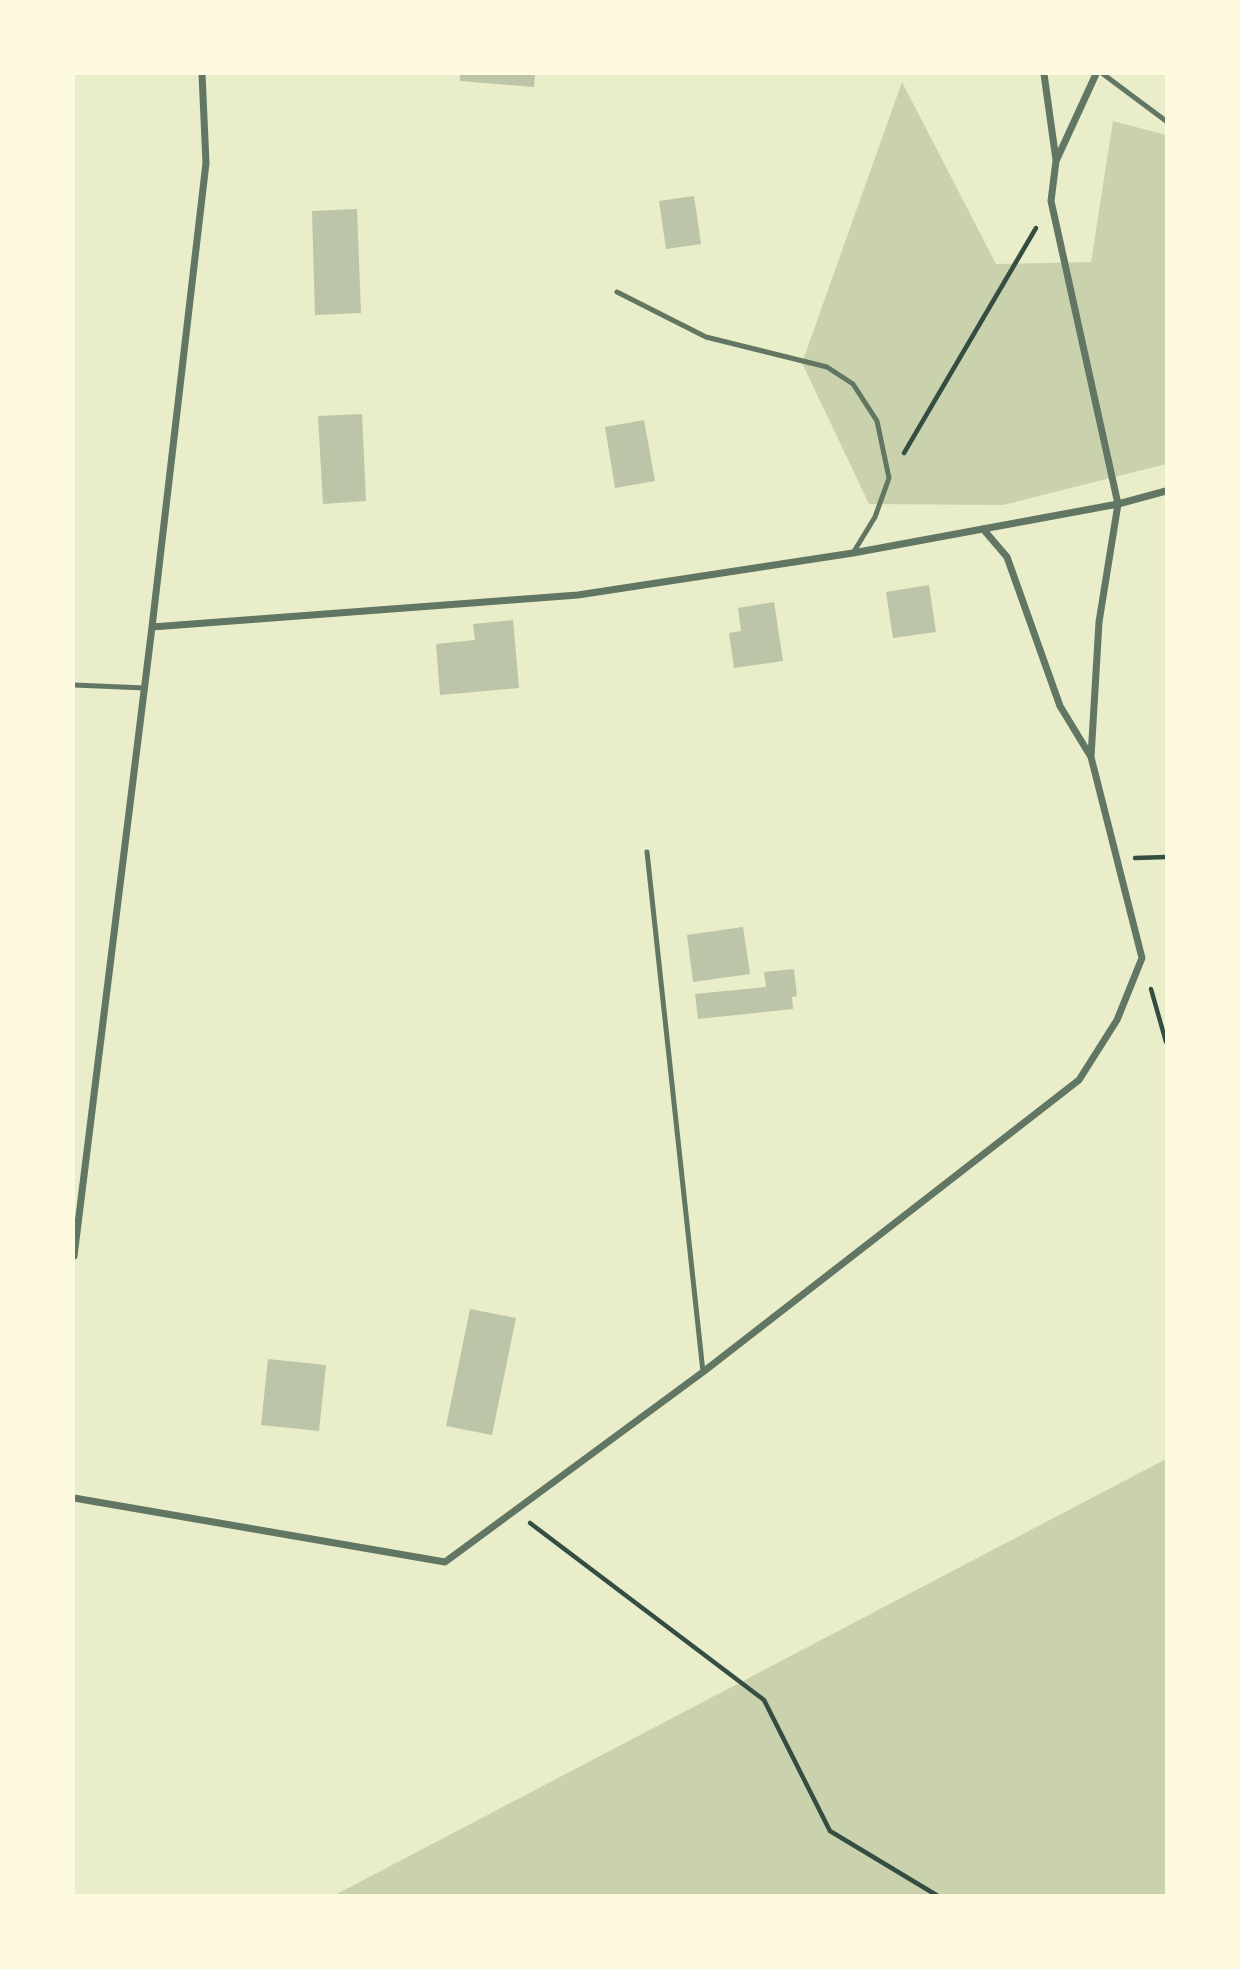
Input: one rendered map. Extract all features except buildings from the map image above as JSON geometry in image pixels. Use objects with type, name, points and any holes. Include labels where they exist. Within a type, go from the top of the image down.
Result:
[{"type":"street","points":[[74,1256],[145,688],[206,163],[202,74]]},
{"type":"street","points":[[1044,74],[1056,161],[1051,201],[1118,504],[1100,622],[1091,757]]},
{"type":"street","points":[[1056,161],[1096,74]]},
{"type":"street","points":[[152,627],[578,595],[853,553],[1118,504],[1167,491]]},
{"type":"street","points":[[74,1498],[445,1562],[703,1372],[1079,1080],[1117,1020],[1142,958],[1091,757],[1060,706],[1007,557],[983,529]]},
{"type":"lane","points":[[1103,74],[1167,121]]},
{"type":"lane","points":[[617,292],[706,337],[827,367],[853,384],[877,421],[889,478],[874,517],[853,553]]},
{"type":"lane","points":[[74,685],[145,688]]},
{"type":"lane","points":[[647,852],[703,1372]]},
{"type":"path","points":[[889,478],[1051,201]]},
{"type":"path","points":[[1117,859],[1167,857]]},
{"type":"path","points":[[1142,958],[1167,1042]]},
{"type":"path","points":[[514,1511],[764,1700],[830,1832],[938,1895]]},
{"type":"green space","points":[[902,82],[996,264],[1091,262],[1113,121],[1166,135],[1166,464],[1003,505],[869,504],[802,363]]},
{"type":"green space","points":[[1166,1459],[1166,1895],[335,1895]]}]
